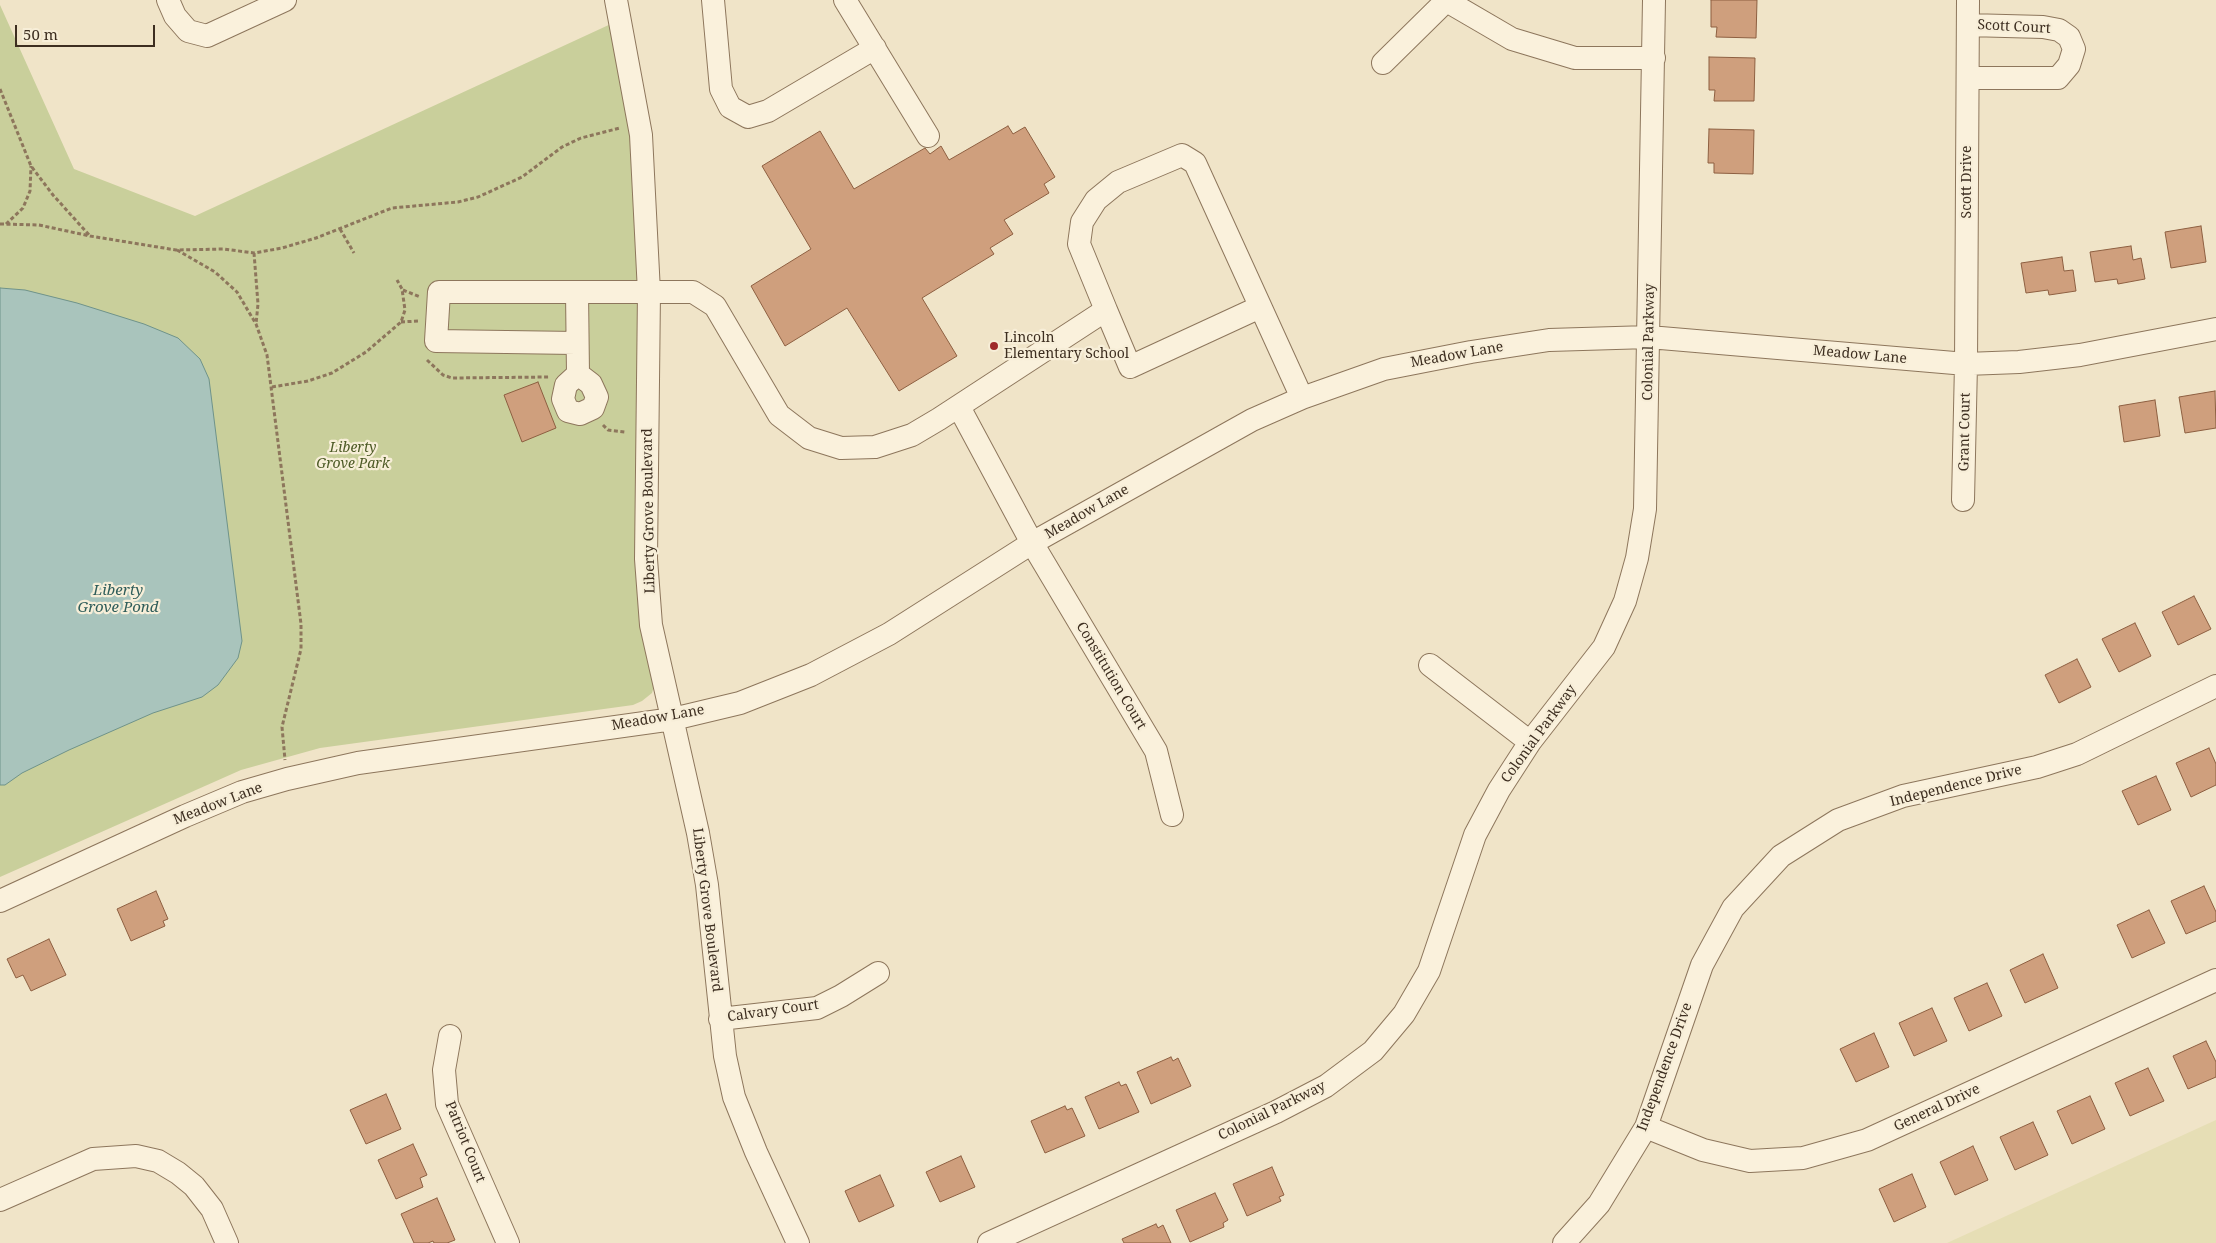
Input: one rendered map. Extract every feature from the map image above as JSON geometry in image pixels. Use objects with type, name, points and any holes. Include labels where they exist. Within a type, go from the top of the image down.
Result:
[{"type":"street","points":[[168,0],[175,16],[188,31],[207,36],[286,0]]},
{"type":"street","name":"Liberty Grove Boulevard","points":[[616,0],[639,124],[649,292],[646,559],[651,625],[698,833],[705,876],[725,1056],[734,1097],[756,1152],[798,1243]]},
{"type":"street","points":[[713,0],[721,89],[730,107],[748,117],[768,111],[875,48]]},
{"type":"street","points":[[845,0],[928,136]]},
{"type":"street","name":"Colonial Parkway","points":[[989,1243],[1276,1112],[1326,1086],[1373,1051],[1404,1014],[1428,971],[1475,834],[1499,790],[1530,742],[1604,647],[1625,601],[1637,558],[1645,509],[1654,0]]},
{"type":"street","name":"Scott Drive","points":[[1966,364],[1968,0]]},
{"type":"street","points":[[1383,63],[1445,1],[1512,40],[1575,58],[1654,58]]},
{"type":"street","name":"Scott Court","points":[[1968,25],[2044,27],[2059,30],[2069,36],[2074,49],[2069,65],[2058,78],[1968,78]]},
{"type":"street","points":[[1260,306],[1130,367],[1079,244],[1082,222],[1096,200],[1118,182],[1182,155],[1195,163],[1302,398]]},
{"type":"street","points":[[576,343],[436,341],[438,292],[693,292],[715,306],[779,415],[809,438],[841,448],[875,447],[912,435],[959,407],[1106,310]]},
{"type":"street","points":[[577,292],[576,343],[578,374]]},
{"type":"street","name":"Meadow Lane","points":[[0,901],[185,816],[242,792],[287,779],[358,763],[672,719],[740,702],[811,675],[889,634],[1032,543],[1252,420],[1302,398],[1384,369],[1471,352],[1549,340],[1649,337],[1966,364],[2019,362],[2080,355],[2216,330]]},
{"type":"street","name":"Grant Court","points":[[1963,500],[1966,364]]},
{"type":"street","name":"Constitution Court","points":[[959,407],[1032,543],[1156,751],[1172,815]]},
{"type":"street","points":[[1430,665],[1530,742]]},
{"type":"street","name":"Independence Drive","points":[[1564,1243],[1599,1204],[1646,1127],[1702,965],[1733,908],[1781,856],[1838,820],[1903,796],[2037,767],[2078,754],[2216,686]]},
{"type":"street","name":"Calvary Court","points":[[720,1019],[817,1008],[841,996],[878,973]]},
{"type":"street","name":"General Drive","points":[[1646,1127],[1704,1150],[1750,1162],[1803,1158],[1867,1140],[2216,980]]},
{"type":"street","name":"Patriot Court","points":[[450,1036],[444,1070],[446,1104],[508,1243]]},
{"type":"street","points":[[0,1200],[93,1159],[136,1156],[158,1162],[178,1173],[194,1186],[212,1209],[227,1243]]},
{"type":"path","points":[[0,89],[31,166],[58,201],[90,236]]},
{"type":"path","points":[[0,224],[39,225],[90,236],[176,250],[224,250],[254,253],[282,248],[340,229],[392,208],[458,202],[478,197],[522,178],[562,147],[581,138],[639,124]]},
{"type":"path","points":[[5,224],[22,208],[30,191],[31,166]]},
{"type":"path","points":[[340,229],[354,253]]},
{"type":"path","points":[[176,250],[215,272],[237,292],[256,324],[266,355],[272,387],[279,460],[301,624],[300,649],[282,727],[287,779]]},
{"type":"path","points":[[254,253],[258,304],[256,324]]},
{"type":"path","points":[[272,387],[308,381],[332,374],[366,352],[401,322],[406,310],[402,289],[397,280]]},
{"type":"path","points":[[402,289],[422,299],[423,294]]},
{"type":"path","points":[[420,313],[418,321],[420,329]]},
{"type":"path","points":[[401,322],[418,321]]},
{"type":"path","points":[[426,358],[443,375],[452,378],[553,377]]},
{"type":"path","points":[[597,420],[608,430],[625,432]]},
{"type":"shaded area","points":[[2216,1120],[2216,1243],[1947,1243]]},
{"type":"green space","name":"Liberty Grove Park","points":[[0,5],[74,169],[195,216],[613,23],[636,172],[655,683],[652,693],[633,705],[320,748],[241,770],[0,877]]},
{"type":"water","name":"Liberty Grove Pond","points":[[0,288],[25,290],[77,303],[144,324],[178,338],[200,359],[209,379],[242,641],[238,658],[218,685],[202,697],[153,713],[69,750],[22,773],[5,785],[0,785]]},
{"type":"building","points":[[1711,0],[1757,0],[1756,38],[1716,37],[1717,27],[1711,27]]},
{"type":"building","points":[[1709,57],[1755,58],[1754,101],[1714,101],[1715,90],[1709,90]]},
{"type":"building","points":[[1008,126],[1013,134],[1025,127],[1055,177],[1044,184],[1049,193],[1004,220],[1013,234],[990,248],[994,254],[922,298],[957,356],[899,391],[847,308],[785,346],[751,286],[811,249],[762,166],[820,131],[854,189],[925,148],[930,154],[941,146],[949,160]]},
{"type":"building","points":[[1709,129],[1754,130],[1753,174],[1714,173],[1714,163],[1708,163]]},
{"type":"building","points":[[2201,226],[2206,262],[2171,268],[2165,232]]},
{"type":"building","points":[[2131,246],[2133,260],[2141,258],[2145,279],[2118,284],[2117,279],[2095,282],[2090,252]]},
{"type":"building","points":[[2062,257],[2064,271],[2073,270],[2076,291],[2049,295],[2048,290],[2026,293],[2021,263]]},
{"type":"building","points":[[538,382],[556,428],[522,442],[504,395]]},
{"type":"building","points":[[2215,391],[2216,428],[2185,433],[2179,397]]},
{"type":"building","points":[[2155,400],[2160,436],[2124,442],[2119,406]]},
{"type":"building","points":[[2194,596],[2211,629],[2178,645],[2162,612]]},
{"type":"building","points":[[2135,623],[2151,656],[2119,672],[2102,639]]},
{"type":"building","points":[[2077,659],[2091,687],[2059,703],[2045,675]]},
{"type":"building","points":[[2209,748],[2216,764],[2216,785],[2191,797],[2176,763]]},
{"type":"building","points":[[2156,776],[2171,810],[2138,825],[2122,791]]},
{"type":"building","points":[[2204,886],[2216,912],[2216,921],[2186,934],[2171,901]]},
{"type":"building","points":[[156,891],[168,919],[163,921],[165,926],[131,941],[117,909]]},
{"type":"building","points":[[2149,910],[2165,943],[2132,958],[2117,925]]},
{"type":"building","points":[[49,939],[66,975],[31,991],[23,975],[16,978],[7,959]]},
{"type":"building","points":[[2043,954],[2058,988],[2025,1003],[2010,970]]},
{"type":"building","points":[[1987,983],[2002,1016],[1969,1031],[1954,998]]},
{"type":"building","points":[[1932,1008],[1947,1041],[1914,1056],[1899,1023]]},
{"type":"building","points":[[1874,1033],[1889,1067],[1856,1082],[1840,1049]]},
{"type":"building","points":[[2206,1041],[2216,1062],[2216,1077],[2188,1089],[2173,1056]]},
{"type":"building","points":[[1171,1057],[1173,1061],[1178,1058],[1191,1086],[1151,1104],[1137,1072]]},
{"type":"building","points":[[2148,1068],[2164,1101],[2130,1116],[2115,1083]]},
{"type":"building","points":[[1119,1082],[1121,1086],[1126,1084],[1139,1112],[1099,1129],[1085,1097]]},
{"type":"building","points":[[386,1094],[401,1129],[366,1144],[350,1110]]},
{"type":"building","points":[[2090,1096],[2105,1129],[2072,1144],[2057,1111]]},
{"type":"building","points":[[1065,1106],[1067,1110],[1072,1108],[1085,1136],[1045,1153],[1031,1121]]},
{"type":"building","points":[[2033,1122],[2048,1155],[2015,1170],[2000,1137]]},
{"type":"building","points":[[413,1144],[427,1175],[420,1178],[423,1187],[396,1199],[378,1160]]},
{"type":"building","points":[[1973,1146],[1988,1180],[1955,1195],[1940,1162]]},
{"type":"building","points":[[961,1156],[975,1187],[940,1202],[926,1172]]},
{"type":"building","points":[[1272,1167],[1284,1195],[1279,1197],[1281,1201],[1247,1216],[1233,1184]]},
{"type":"building","points":[[1912,1174],[1926,1207],[1894,1222],[1879,1189]]},
{"type":"building","points":[[880,1175],[894,1206],[859,1222],[845,1191]]},
{"type":"building","points":[[1215,1193],[1228,1220],[1223,1223],[1224,1227],[1190,1242],[1176,1210]]},
{"type":"building","points":[[437,1198],[455,1240],[447,1243],[434,1243],[433,1241],[414,1243],[401,1214]]},
{"type":"building","points":[[1156,1224],[1158,1228],[1163,1225],[1171,1243],[1124,1243],[1122,1239]]},
{"type":"place","name":"Lincoln Elementary School","points":[[994,346]]}]
